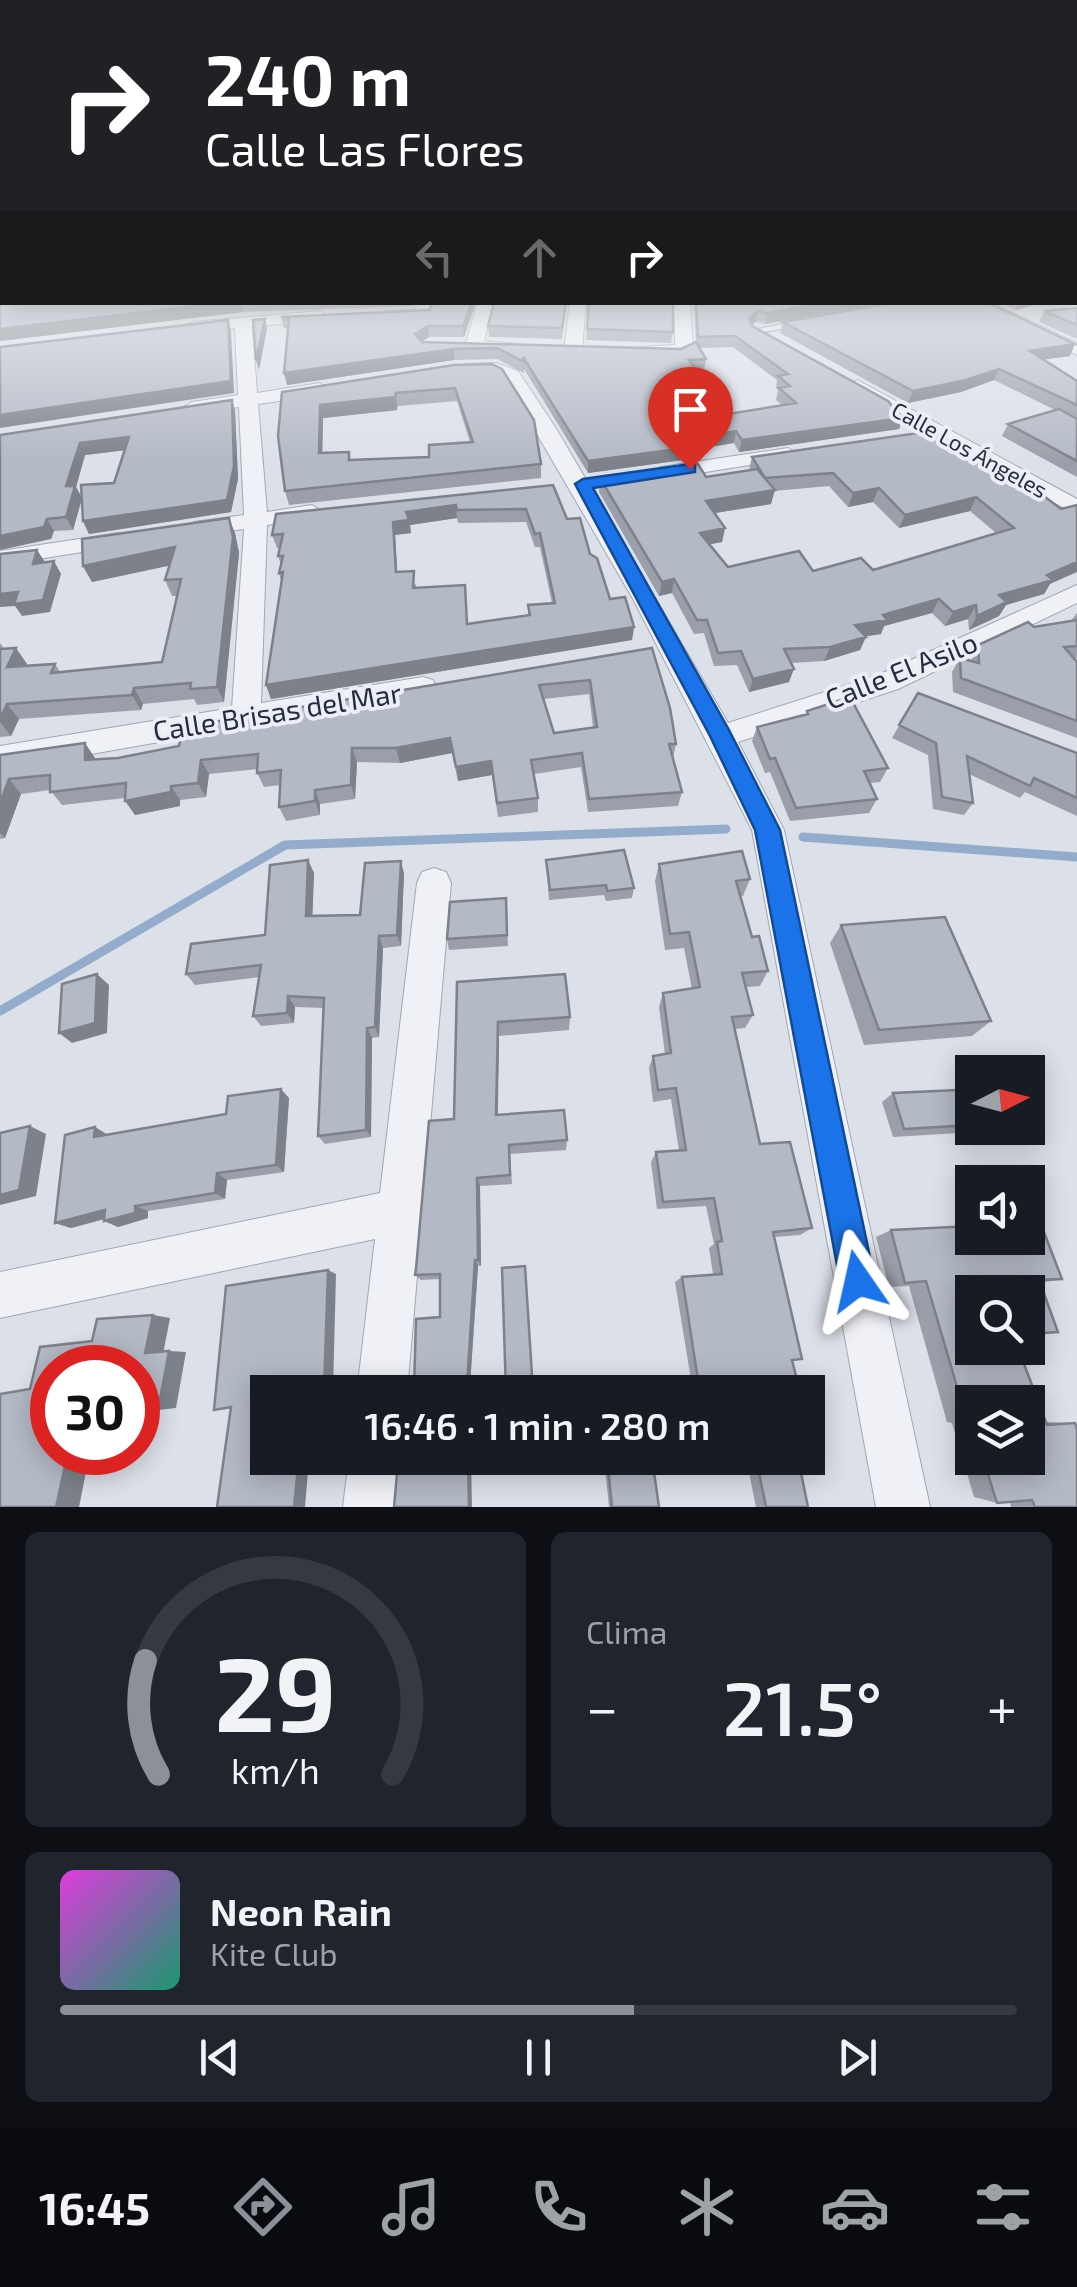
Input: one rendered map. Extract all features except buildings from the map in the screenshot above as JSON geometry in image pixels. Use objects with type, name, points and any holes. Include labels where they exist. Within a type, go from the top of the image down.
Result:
[{"type":"street","points":[[175,329],[232,322]]},
{"type":"street","points":[[243,322],[256,520],[246,716]]},
{"type":"street","points":[[477,322],[466,346],[522,362],[768,830],[903,1507]]},
{"type":"street","points":[[554,349],[582,350],[580,322]]},
{"type":"street","points":[[626,351],[684,350],[683,322]]},
{"type":"street","points":[[1017,322],[1077,350]]},
{"type":"street","points":[[758,330],[793,350]]},
{"type":"street","points":[[436,372],[522,362]]},
{"type":"street","name":"Calle Los Ángeles","points":[[842,377],[1077,508]]},
{"type":"street","points":[[171,412],[342,386]]},
{"type":"street","points":[[902,438],[940,432]]},
{"type":"street","points":[[639,476],[808,452]]},
{"type":"street","points":[[178,532],[336,510]]},
{"type":"street","points":[[0,558],[138,538]]},
{"type":"street","name":"Calle El Asilo","points":[[721,736],[888,682],[1077,593]]},
{"type":"street","points":[[634,653],[672,647]]},
{"type":"street","name":"Calle Brisas del Mar","points":[[0,758],[459,681]]},
{"type":"street","points":[[888,682],[922,695]]},
{"type":"street","points":[[384,1375],[434,883]]},
{"type":"street","points":[[0,1295],[402,1211]]},
{"type":"street","points":[[370,1507],[374,1475]]},
{"type":"lane","points":[[758,330],[803,322]]},
{"type":"waterway","points":[[0,1011],[285,845],[726,829]]},
{"type":"waterway","points":[[803,837],[1077,857]]},
{"type":"route","points":[[690,469],[583,484],[768,830],[858,1281]]}]
